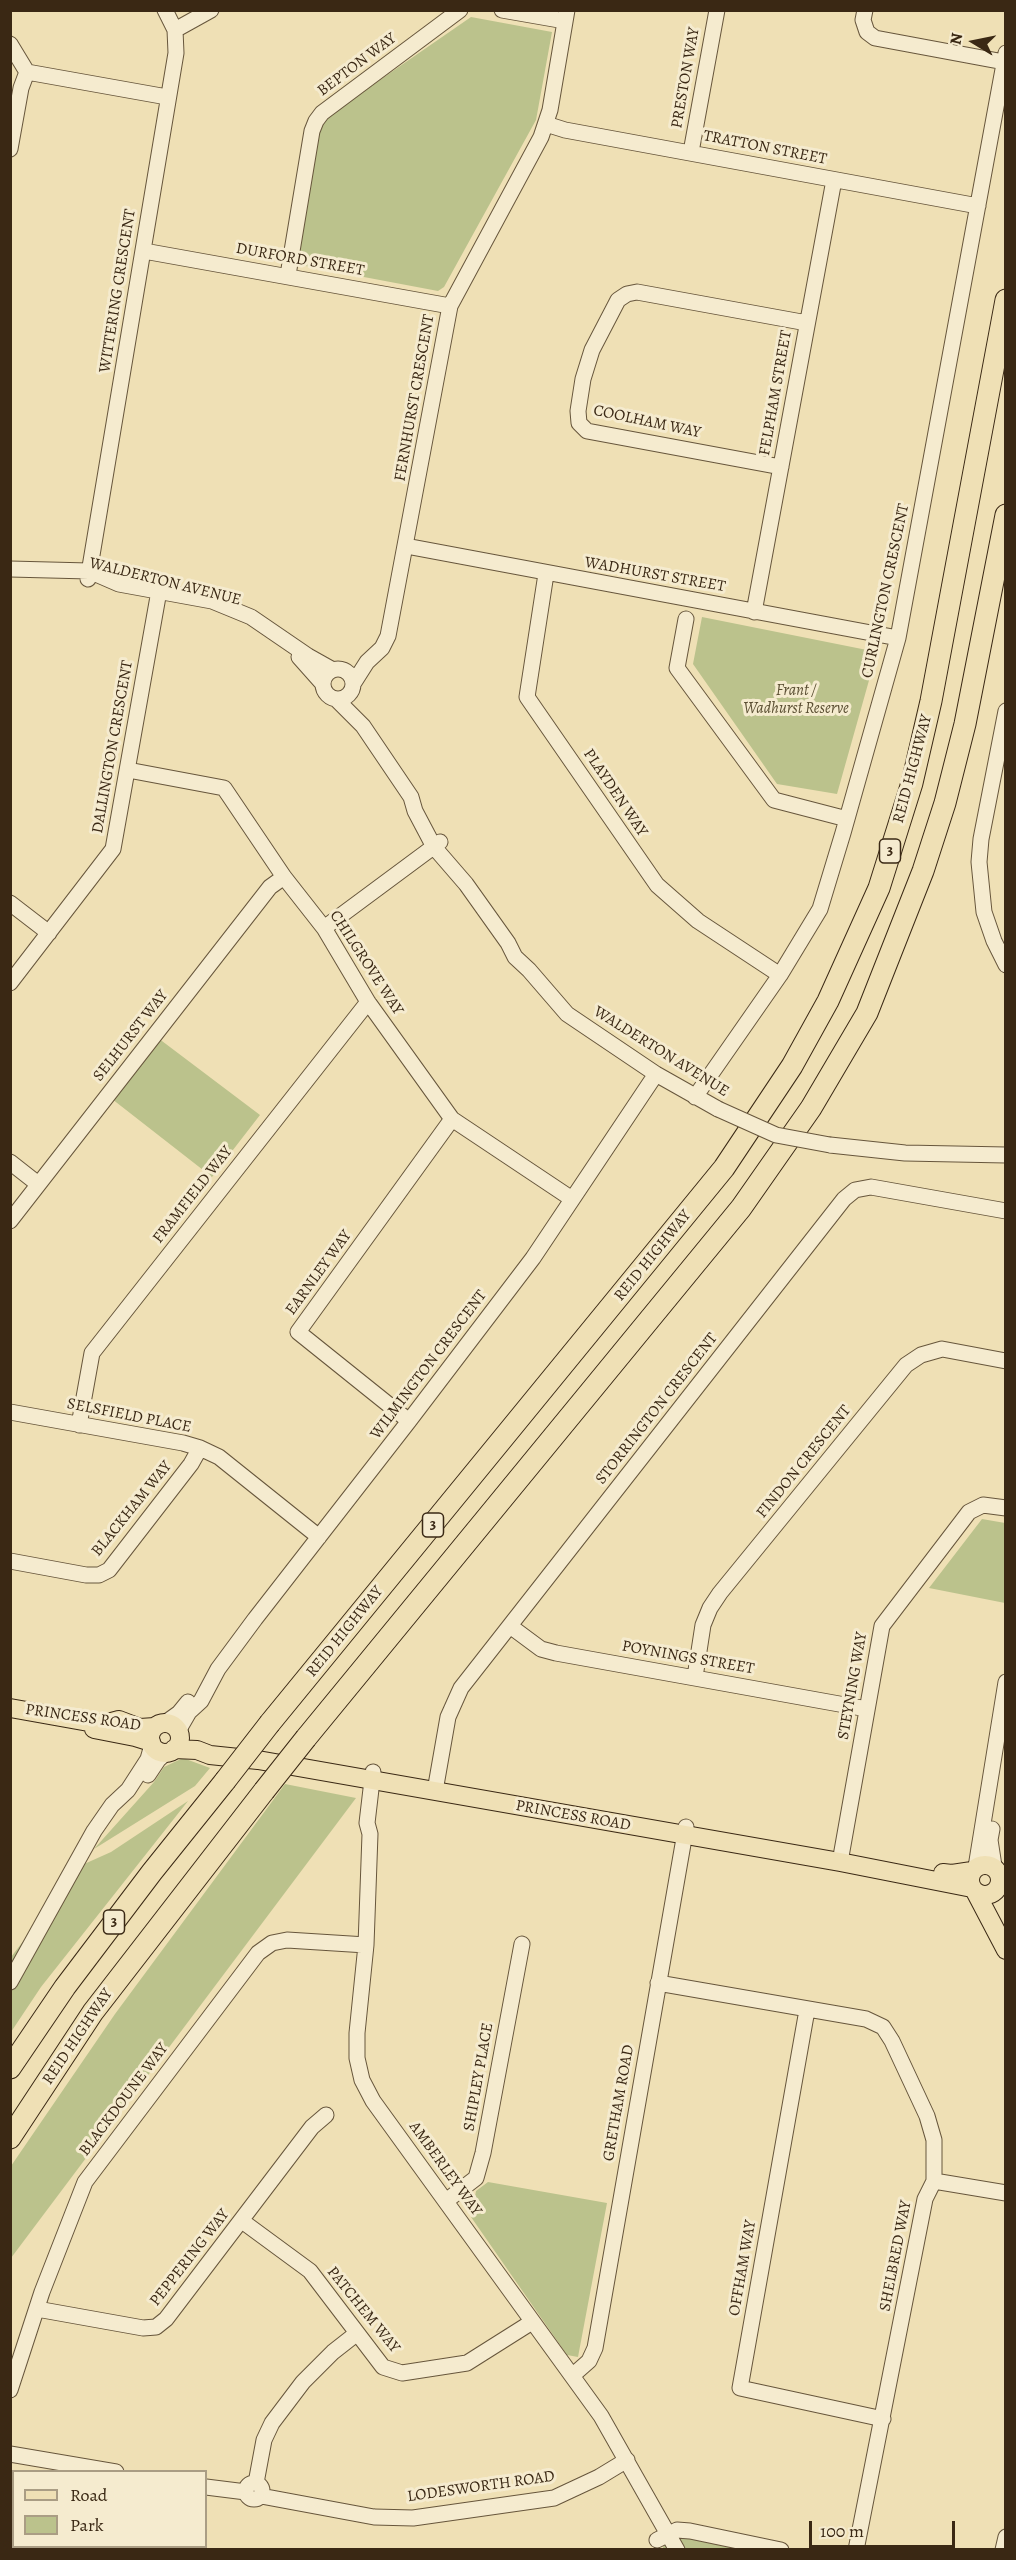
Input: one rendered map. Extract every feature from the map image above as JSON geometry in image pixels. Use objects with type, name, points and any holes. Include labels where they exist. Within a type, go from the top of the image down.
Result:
[{"type":"highway","name":"REID HIGHWAY","points":[[10,2068],[94,1949],[270,1723],[724,1168],[780,1086],[828,1001],[879,888],[912,783],[933,690],[1005,300]]},
{"type":"highway","name":"REID HIGHWAY","points":[[10,2138],[93,2012],[264,1791],[741,1208],[811,1108],[867,1013],[923,871],[945,802],[965,724],[1005,514]]},
{"type":"main road","name":"PRINCESS ROAD","points":[[10,1708],[94,1723],[104,1724],[119,1720],[165,1738]]},
{"type":"main road","name":"PRINCESS ROAD","points":[[10,1715],[135,1737],[198,1741],[377,1777],[686,1832],[840,1858],[978,1877]]},
{"type":"main road","points":[[1005,1935],[999,1905],[1000,1876],[978,1877],[989,1915],[1005,1950]]},
{"type":"street","name":"WITTERING CRESCENT","points":[[89,575],[176,53],[175,30],[165,10]]},
{"type":"street","points":[[175,30],[211,10]]},
{"type":"street","name":"BEPTON WAY","points":[[288,275],[312,131],[316,121],[322,113],[460,10]]},
{"type":"street","points":[[502,10],[566,16]]},
{"type":"street","name":"PRESTON WAY","points":[[691,152],[717,10]]},
{"type":"street","points":[[865,10],[863,20],[867,32],[875,38],[1005,58]]},
{"type":"street","name":"FERNHURST CRESCENT","points":[[347,692],[367,662],[382,648],[388,636],[450,306],[546,124],[566,16]]},
{"type":"street","points":[[10,44],[27,72],[167,97]]},
{"type":"street","name":"CURLINGTON CRESCENT","points":[[695,1097],[780,975],[820,909],[847,819],[898,638],[1005,58]]},
{"type":"street","points":[[10,149],[21,88],[27,72]]},
{"type":"street","name":"TRATTON STREET","points":[[546,124],[566,130],[978,206]]},
{"type":"street","name":"FELPHAM STREET","points":[[754,612],[834,180]]},
{"type":"street","name":"DURFORD STREET","points":[[144,251],[288,275],[450,306]]},
{"type":"street","name":"COOLHAM WAY","points":[[781,467],[587,431],[579,423],[578,411],[583,379],[592,350],[618,300],[627,294],[638,292],[807,323]]},
{"type":"street","name":"WADHURST STREET","points":[[406,546],[898,638]]},
{"type":"street","name":"WALDERTON AVENUE","points":[[11,570],[89,575],[234,615],[269,633],[300,657],[323,684]]},
{"type":"street","name":"PLAYDEN WAY","points":[[546,574],[527,696],[657,885],[698,921],[780,975]]},
{"type":"street","name":"WALDERTON AVENUE","points":[[10,580],[89,575]]},
{"type":"street","name":"WALDERTON AVENUE","points":[[158,594],[203,599],[244,614],[338,670]]},
{"type":"street","name":"DALLINGTON CRESCENT","points":[[10,983],[113,849],[158,594]]},
{"type":"street","points":[[686,619],[677,668],[774,800],[847,819]]},
{"type":"street","points":[[338,670],[350,675],[347,692],[327,694],[323,684],[328,673],[338,670],[367,662]]},
{"type":"street","name":"WALDERTON AVENUE","points":[[347,692],[363,726],[411,797],[415,811],[437,844],[490,912],[512,953],[530,970],[567,1014],[656,1074],[695,1097],[776,1135],[830,1145],[905,1153],[1005,1155]]},
{"type":"street","points":[[1005,711],[981,839],[979,870],[984,912],[1005,965]]},
{"type":"street","points":[[1005,759],[988,853],[990,899],[993,914],[1005,943]]},
{"type":"street","name":"CHILGROVE WAY","points":[[128,770],[224,788],[284,877],[324,928],[369,1002],[452,1119],[572,1199]]},
{"type":"street","points":[[324,928],[437,844]]},
{"type":"street","name":"SELHURST WAY","points":[[10,1221],[270,888],[284,877]]},
{"type":"street","points":[[10,903],[49,933]]},
{"type":"street","name":"FRAMFIELD WAY","points":[[79,1425],[92,1353],[369,1002]]},
{"type":"street","name":"WILMINGTON CRESCENT","points":[[10,1982],[94,1831],[130,1799],[158,1760],[165,1738],[201,1701],[218,1669],[533,1258],[656,1074]]},
{"type":"street","name":"EARNLEY WAY","points":[[409,1422],[298,1332],[452,1119]]},
{"type":"street","points":[[10,1162],[38,1184]]},
{"type":"street","name":"STORRINGTON CRESCENT","points":[[436,1788],[453,1702],[461,1688],[849,1195],[855,1190],[871,1187],[1005,1211]]},
{"type":"street","name":"FINDON CRESCENT","points":[[695,1677],[703,1625],[720,1593],[906,1365],[921,1354],[942,1349],[1005,1361]]},
{"type":"street","name":"SELSFIELD PLACE","points":[[10,1412],[200,1448],[219,1457],[319,1537]]},
{"type":"street","name":"BLACKHAM WAY","points":[[10,1561],[86,1575],[99,1575],[109,1570],[191,1464],[200,1448]]},
{"type":"street","name":"STEYNING WAY","points":[[840,1858],[882,1626],[969,1512],[983,1504],[1005,1508]]},
{"type":"street","name":"POYNINGS STREET","points":[[510,1626],[541,1648],[556,1653],[867,1709]]},
{"type":"street","points":[[1000,1748],[1005,1682]]},
{"type":"street","points":[[978,1877],[1005,1719]]},
{"type":"street","name":"AMBERLEY WAY","points":[[377,1777],[375,1825],[370,1834],[366,1945],[357,2033],[357,2058],[362,2080],[374,2101],[601,2416],[639,2483],[663,2541],[678,2550]]},
{"type":"street","name":"GRETHAM ROAD","points":[[572,2376],[589,2361],[595,2348],[686,1832]]},
{"type":"street","name":"BLACKDOUNE WAY","points":[[10,2390],[85,2182],[258,1953],[272,1943],[287,1940],[366,1945]]},
{"type":"street","name":"SHIPLEY PLACE","points":[[446,2201],[476,2178],[483,2153],[522,1944]]},
{"type":"street","name":"SHELBRED WAY","points":[[658,1983],[866,2019],[883,2027],[892,2041],[927,2116],[934,2140],[934,2181],[925,2199],[856,2550]]},
{"type":"street","name":"OFFHAM WAY","points":[[807,2010],[740,2388],[883,2419]]},
{"type":"street","name":"PEPPERING WAY","points":[[37,2310],[143,2328],[156,2327],[166,2319],[312,2127],[326,2115]]},
{"type":"street","points":[[934,2181],[1005,2193]]},
{"type":"street","name":"PATCHEM WAY","points":[[242,2221],[310,2271],[383,2367],[402,2373],[467,2363],[532,2322]]},
{"type":"street","points":[[254,2490],[264,2440],[272,2423],[303,2382],[333,2352],[356,2334]]},
{"type":"street","points":[[10,2454],[58,2467],[93,2470]]},
{"type":"street","name":"LODESWORTH ROAD","points":[[207,2487],[254,2490],[374,2517],[413,2518],[554,2498],[599,2477],[627,2460]]},
{"type":"street","points":[[663,2541],[677,2530],[781,2550]]},
{"type":"street","points":[[1003,2550],[1005,2537]]},
{"type":"green space","points":[[471,17],[552,32],[536,120],[444,287],[438,291],[295,264],[322,120]]},
{"type":"green space","name":"Frant / Wadhurst Reserve","points":[[702,617],[877,652],[837,794],[777,784],[693,664]]},
{"type":"green space","points":[[158,1038],[260,1115],[212,1177],[112,1099]]},
{"type":"green space","points":[[982,1519],[1005,1523],[1005,1603],[929,1588]]},
{"type":"green space","points":[[183,1758],[210,1768],[195,1786],[94,1849],[154,1782],[164,1767]]},
{"type":"green space","points":[[285,1784],[356,1798],[11,2258],[11,2166],[115,2014]]},
{"type":"green space","points":[[188,1801],[41,1987],[11,2032],[11,1957],[82,1865],[111,1852]]},
{"type":"green space","points":[[488,2182],[607,2203],[578,2357],[567,2355],[471,2217],[476,2191]]},
{"type":"green space","points":[[664,2523],[792,2549],[663,2550]]}]
